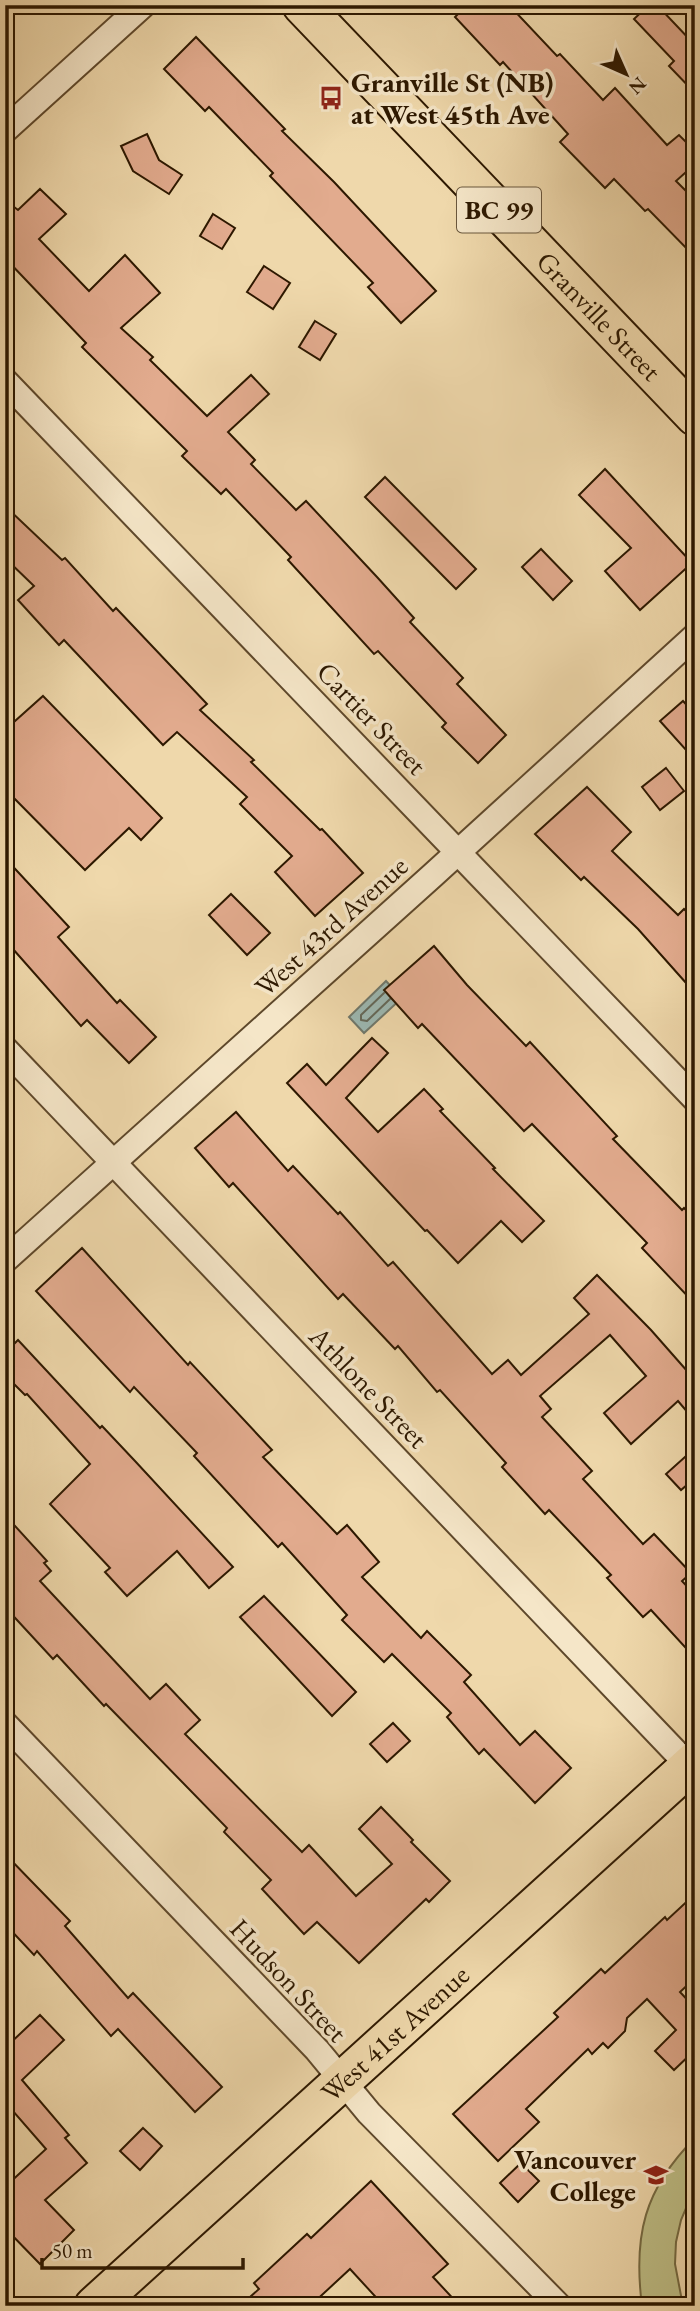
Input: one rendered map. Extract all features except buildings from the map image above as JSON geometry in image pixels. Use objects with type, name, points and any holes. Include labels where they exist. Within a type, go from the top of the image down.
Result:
[{"type":"main road","name":"Granville Street","points":[[302,5],[695,416]]},
{"type":"main road","name":"West 41st Avenue","points":[[94,2306],[692,1763]]},
{"type":"street","points":[[5,130],[143,5]]},
{"type":"street","name":"Cartier Street","points":[[5,381],[695,1099]]},
{"type":"street","name":"West 43rd Avenue","points":[[5,1260],[695,636]]},
{"type":"street","name":"Athlone Street","points":[[5,1049],[692,1763]]},
{"type":"street","name":"Hudson Street","points":[[5,1724],[317,2050],[369,2113],[559,2306]]},
{"type":"green space","points":[[695,2138],[695,2187],[681,2220],[676,2242],[675,2264],[683,2306],[642,2306],[639,2257],[646,2215],[664,2176]]},
{"type":"water","points":[[386,981],[402,998],[364,1033],[349,1017]]},
{"type":"place","name":"Granville St (NB) at West 45th Ave","points":[[331,98]]},
{"type":"place","name":"Vancouver College","points":[[656,2175]]}]
